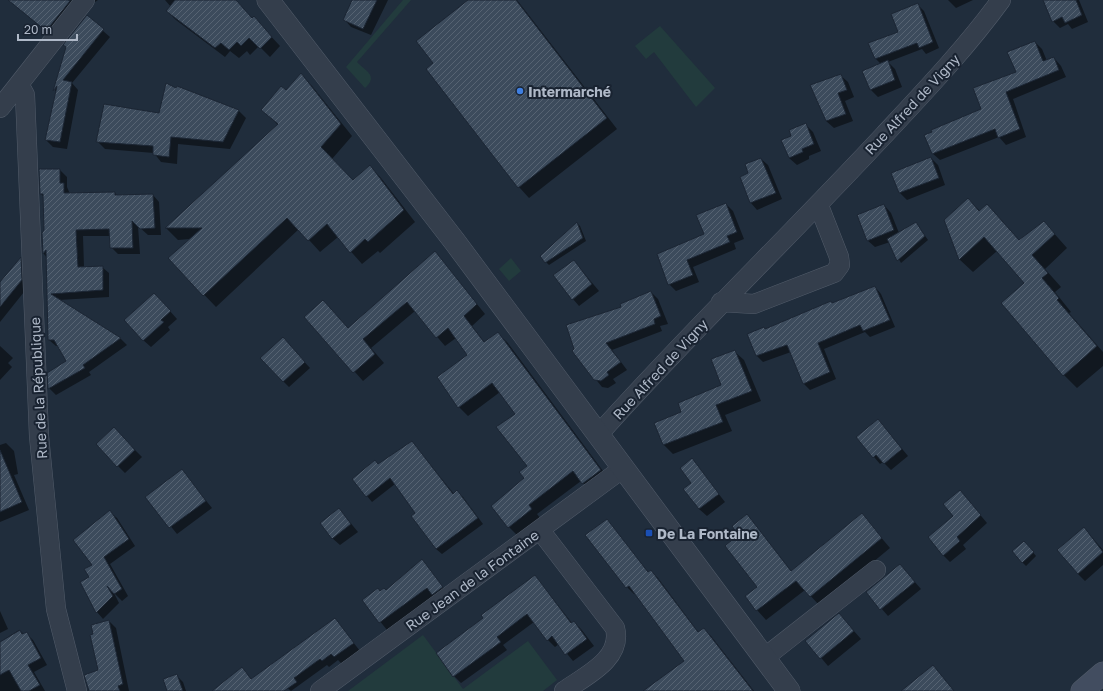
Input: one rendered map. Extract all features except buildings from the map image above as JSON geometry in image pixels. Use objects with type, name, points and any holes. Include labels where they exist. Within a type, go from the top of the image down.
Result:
[{"type":"main road","points":[[1082,691],[1103,673]]},
{"type":"street","points":[[0,108],[85,0]]},
{"type":"street","points":[[268,0],[366,124],[789,691]]},
{"type":"street","name":"Rue Alfred de Vigny","points":[[598,435],[721,302],[819,206],[976,34],[1001,0]]},
{"type":"street","name":"Rue de la République","points":[[19,84],[25,95],[40,444],[56,609],[77,691]]},
{"type":"street","points":[[721,302],[754,304],[834,273],[840,265],[839,258],[819,206]]},
{"type":"street","name":"Rue Jean de la Fontaine","points":[[320,691],[622,469]]},
{"type":"street","points":[[540,530],[615,628],[616,632],[615,643],[608,659],[564,691]]},
{"type":"street","points":[[764,658],[876,570]]},
{"type":"green space","points":[[403,0],[411,0],[357,62],[371,76],[369,84],[365,88],[346,67]]},
{"type":"green space","points":[[660,26],[715,88],[696,107],[654,52],[646,59],[635,46]]},
{"type":"green space","points":[[511,258],[521,271],[509,281],[499,269]]},
{"type":"green space","points":[[423,635],[463,689],[528,641],[557,680],[543,691],[348,691]]},
{"type":"place","name":"Intermarché","points":[[520,91]]},
{"type":"place","name":"De La Fontaine","points":[[649,533]]}]
